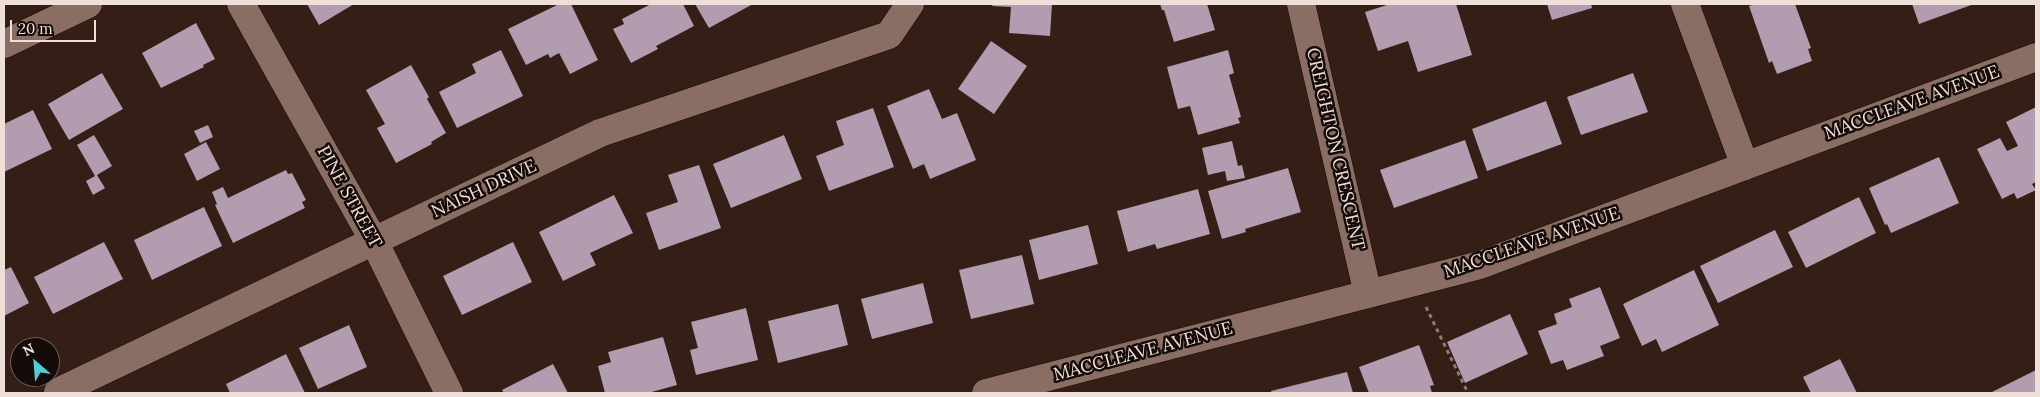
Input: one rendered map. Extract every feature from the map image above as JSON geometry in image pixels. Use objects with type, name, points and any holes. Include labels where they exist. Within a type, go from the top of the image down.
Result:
[{"type":"street","points":[[4,44],[88,4]]},
{"type":"street","name":"PINE STREET","points":[[241,4],[374,241],[449,393]]},
{"type":"street","name":"NAISH DRIVE","points":[[58,392],[600,133],[889,35],[910,4]]},
{"type":"street","name":"CREIGHTON CRESCENT","points":[[1301,4],[1368,294]]},
{"type":"street","points":[[1685,4],[1745,166]]},
{"type":"street","name":"MACCLEAVE AVENUE","points":[[986,393],[1480,265],[2036,57]]},
{"type":"path","points":[[1414,282],[1468,393]]},
{"type":"building","points":[[307,4],[354,4],[319,25]]},
{"type":"building","points":[[559,4],[571,4],[598,60],[570,74],[559,53],[550,58],[548,54],[526,65],[508,29]]},
{"type":"building","points":[[651,4],[683,4],[694,26],[656,46],[658,49],[631,63],[613,29],[624,24],[622,19]]},
{"type":"building","points":[[695,4],[753,4],[709,28]]},
{"type":"building","points":[[993,4],[1052,4],[1050,36],[1009,33],[1011,7],[992,6]]},
{"type":"building","points":[[1160,4],[1207,4],[1215,30],[1174,42],[1164,10],[1162,10]]},
{"type":"building","points":[[1390,4],[1456,4],[1472,55],[1418,72],[1408,41],[1378,51],[1365,12]]},
{"type":"building","points":[[1547,4],[1591,4],[1592,8],[1552,20]]},
{"type":"building","points":[[1755,4],[1795,4],[1811,48],[1808,49],[1812,61],[1777,74],[1772,61],[1769,63],[1749,6]]},
{"type":"building","points":[[1912,4],[1974,4],[1919,24]]},
{"type":"building","points":[[196,23],[215,59],[203,65],[204,67],[161,88],[142,53]]},
{"type":"building","points":[[991,41],[1027,66],[994,114],[958,89]]},
{"type":"building","points":[[501,50],[523,96],[457,128],[439,92],[476,73],[472,64]]},
{"type":"building","points":[[1228,50],[1234,73],[1229,75],[1241,117],[1238,118],[1240,123],[1198,135],[1190,106],[1178,109],[1167,67]]},
{"type":"building","points":[[411,65],[446,133],[431,142],[432,144],[396,163],[377,128],[385,124],[366,90]]},
{"type":"building","points":[[102,73],[123,109],[69,140],[48,104]]},
{"type":"building","points":[[1633,73],[1648,112],[1581,135],[1567,97]]},
{"type":"building","points":[[929,89],[942,119],[957,113],[976,160],[930,179],[924,164],[913,169],[887,106]]},
{"type":"building","points":[[1546,101],[1562,144],[1487,171],[1472,129]]},
{"type":"building","points":[[2036,107],[2036,182],[2032,184],[2036,190],[2017,199],[2014,193],[2002,199],[1977,149],[2000,138],[2007,151],[2018,146],[2006,122]]},
{"type":"building","points":[[873,108],[894,167],[829,191],[816,156],[844,145],[836,121]]},
{"type":"building","points":[[33,110],[52,149],[4,172],[4,124]]},
{"type":"building","points":[[208,125],[213,137],[200,143],[194,131]]},
{"type":"building","points":[[94,135],[112,166],[97,175],[105,188],[93,195],[86,181],[95,176],[77,145]]},
{"type":"building","points":[[784,135],[802,179],[731,208],[713,164]]},
{"type":"building","points":[[1465,140],[1478,178],[1394,208],[1380,170]]},
{"type":"building","points":[[1232,141],[1238,166],[1242,165],[1245,178],[1227,181],[1225,171],[1208,175],[1202,148]]},
{"type":"building","points":[[206,142],[220,169],[197,181],[184,154]]},
{"type":"building","points":[[1939,157],[1959,203],[1891,233],[1887,224],[1885,225],[1869,188]]},
{"type":"building","points":[[699,165],[721,228],[659,250],[646,213],[678,202],[668,175]]},
{"type":"building","points":[[1288,168],[1301,212],[1245,229],[1246,232],[1222,239],[1208,191]]},
{"type":"building","points":[[286,170],[288,174],[292,173],[306,200],[302,202],[305,208],[233,243],[215,205],[217,204],[212,192],[223,187],[228,198]]},
{"type":"building","points":[[1198,189],[1210,234],[1157,249],[1155,244],[1128,252],[1117,211]]},
{"type":"building","points":[[614,195],[633,233],[590,253],[596,265],[563,281],[539,232]]},
{"type":"building","points":[[1859,197],[1876,233],[1806,268],[1788,232]]},
{"type":"building","points":[[204,207],[222,246],[152,280],[134,240]]},
{"type":"building","points":[[1088,225],[1098,264],[1039,280],[1029,240]]},
{"type":"building","points":[[1775,230],[1793,267],[1718,303],[1700,266]]},
{"type":"building","points":[[104,242],[123,279],[53,314],[34,277]]},
{"type":"building","points":[[513,242],[532,282],[462,315],[443,276]]},
{"type":"building","points":[[1022,255],[1034,304],[971,319],[959,270]]},
{"type":"building","points":[[11,267],[29,303],[4,316],[4,270]]},
{"type":"building","points":[[1694,270],[1719,325],[1662,352],[1656,339],[1642,346],[1623,304]]},
{"type":"building","points":[[923,283],[933,323],[872,339],[861,299]]},
{"type":"building","points":[[1600,287],[1620,338],[1600,346],[1604,356],[1567,370],[1563,360],[1551,364],[1538,331],[1557,324],[1554,314],[1572,307],[1569,299]]},
{"type":"building","points":[[838,304],[848,345],[778,363],[768,321]]},
{"type":"building","points":[[746,308],[758,360],[696,375],[690,350],[698,348],[691,322]]},
{"type":"building","points":[[1510,314],[1528,354],[1465,383],[1447,342]]},
{"type":"building","points":[[349,325],[367,367],[318,389],[299,348]]},
{"type":"building","points":[[663,337],[677,385],[648,393],[605,393],[598,366],[611,362],[608,352]]},
{"type":"building","points":[[1419,345],[1434,385],[1430,386],[1432,393],[1369,393],[1359,367]]},
{"type":"building","points":[[286,354],[305,393],[230,393],[226,384]]},
{"type":"building","points":[[1840,359],[1857,393],[1811,393],[1803,377]]},
{"type":"building","points":[[553,364],[568,393],[504,393],[502,390]]},
{"type":"building","points":[[2036,370],[2036,393],[1990,393]]},
{"type":"building","points":[[1347,372],[1353,393],[1272,393],[1271,391]]}]
